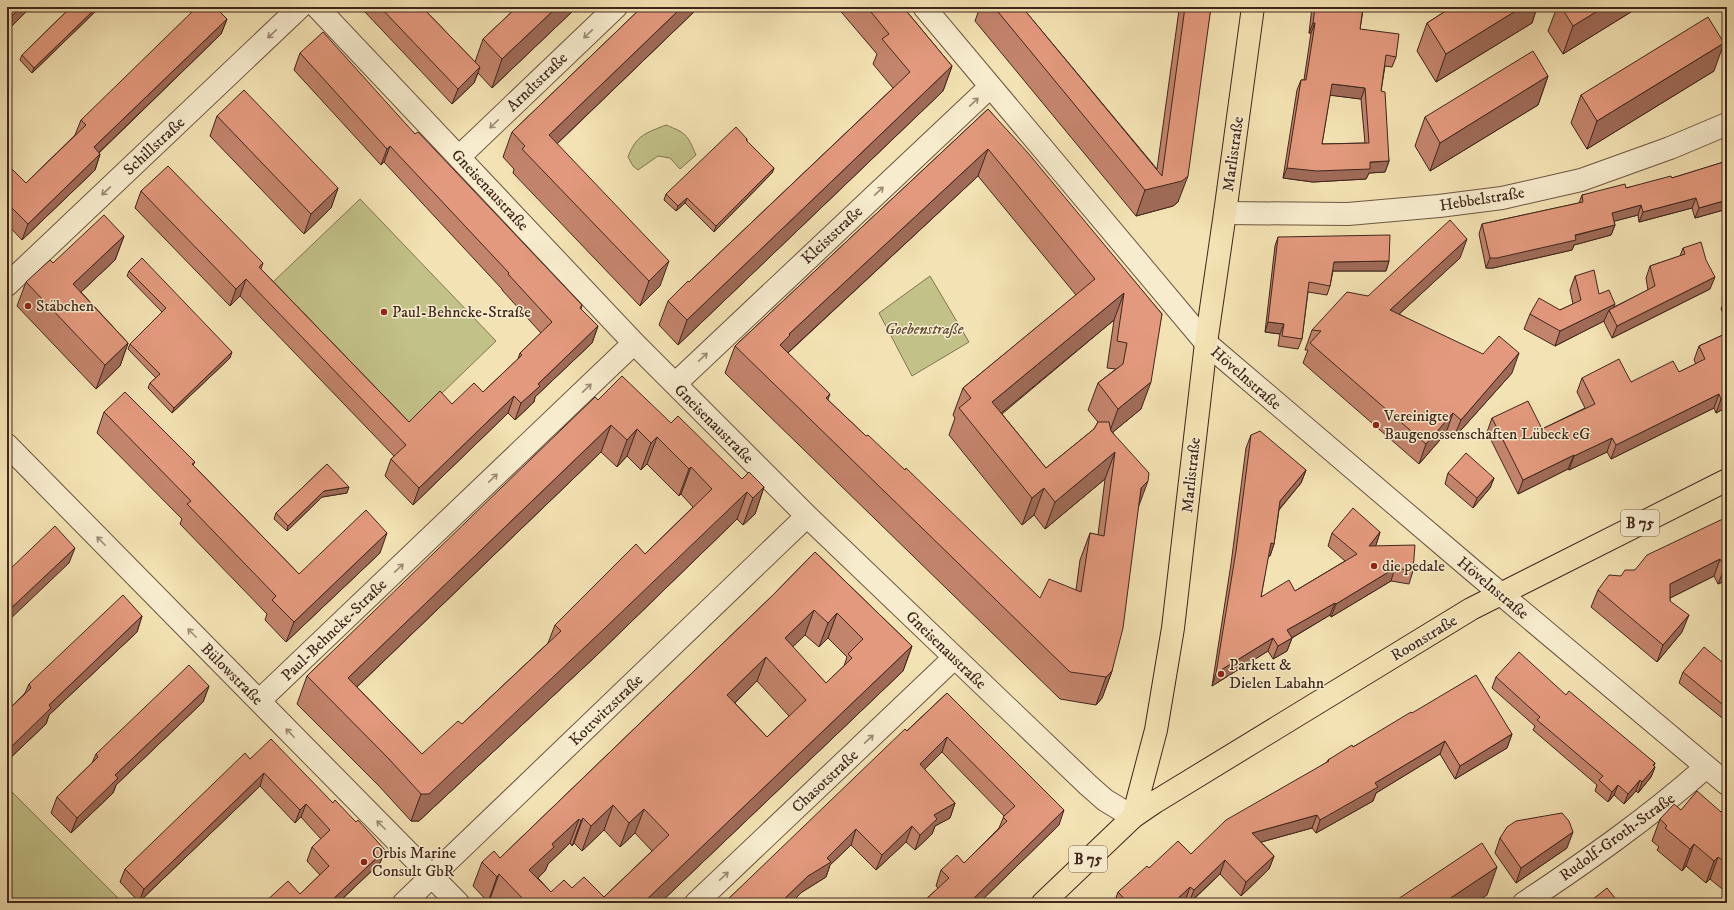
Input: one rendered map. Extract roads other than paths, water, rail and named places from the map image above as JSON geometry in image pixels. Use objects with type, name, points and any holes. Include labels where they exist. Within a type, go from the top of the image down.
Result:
[{"type":"main road","name":"Marlistraße","points":[[1133,817],[1156,730],[1173,628],[1206,343],[1253,7]]},
{"type":"main road","name":"Roonstraße","points":[[1133,817],[1451,621],[1500,593],[1727,480]]},
{"type":"main road","name":"B 75","points":[[1043,903],[1133,817]]},
{"type":"street","name":"Schillstraße","points":[[7,284],[300,7]]},
{"type":"street","name":"Gneisenaustraße","points":[[317,7],[674,384],[807,516],[954,658],[1105,800],[1133,817]]},
{"type":"street","name":"Arndtstraße","points":[[458,157],[616,7]]},
{"type":"street","points":[[924,7],[1206,343]]},
{"type":"street","name":"Kleiststraße","points":[[674,384],[990,87]]},
{"type":"street","name":"Hebbelstraße","points":[[1225,213],[1348,214],[1439,206],[1502,198],[1581,180],[1670,148],[1727,124]]},
{"type":"street","name":"Paul-Behncke-Straße","points":[[259,701],[634,343]]},
{"type":"street","name":"Hövelnstraße","points":[[1206,343],[1727,784]]},
{"type":"street","name":"Bülowstraße","points":[[7,445],[458,903]]},
{"type":"street","name":"Kottwitzstraße","points":[[404,903],[807,516]]},
{"type":"street","name":"Chasotstraße","points":[[696,903],[954,658]]},
{"type":"street","name":"Rudolf-Groth-Straße","points":[[1524,903],[1574,870],[1666,802],[1706,767]]},
{"type":"place","name":"Stäbchen","points":[[28,306]]},
{"type":"place","name":"Paul-Behncke-Straße","points":[[384,312]]},
{"type":"place","name":"Vereinigte Baugenossenschaften Lübeck eG","points":[[1376,425]]},
{"type":"place","name":"die pedale","points":[[1374,566]]},
{"type":"place","name":"Parkett & Dielen Labahn","points":[[1221,674]]},
{"type":"place","name":"Orbis Marine Consult GbR","points":[[364,862]]},
{"type":"park label","name":"Goebenstraße","points":[[924,329]]}]
